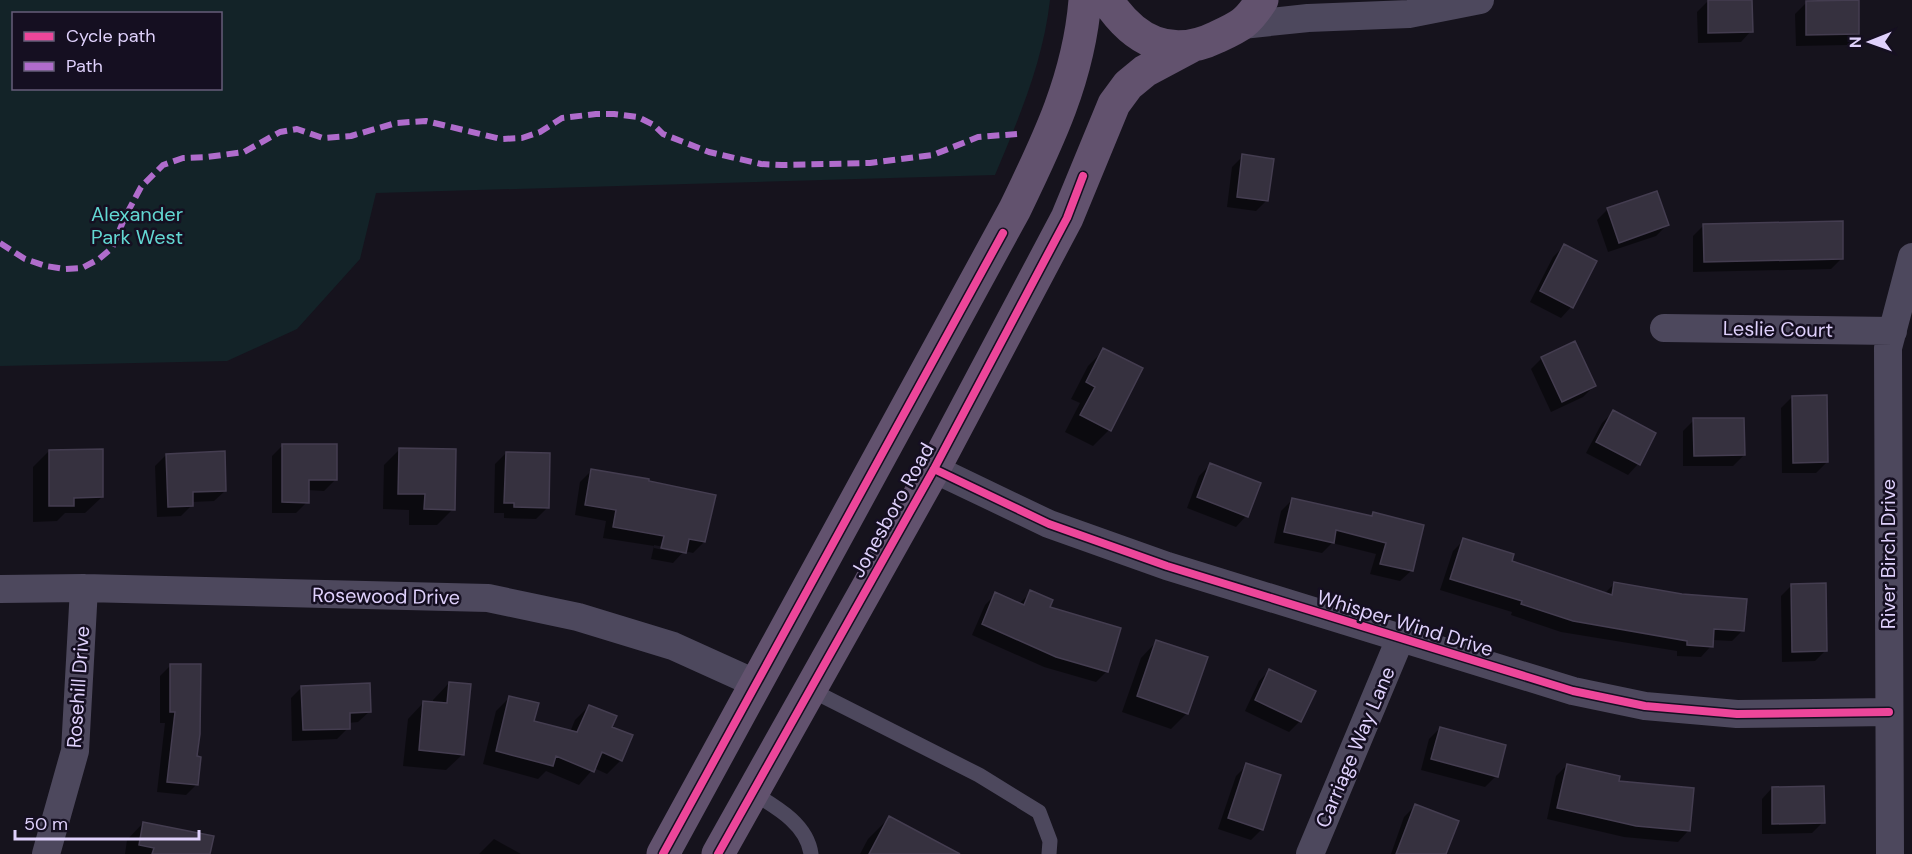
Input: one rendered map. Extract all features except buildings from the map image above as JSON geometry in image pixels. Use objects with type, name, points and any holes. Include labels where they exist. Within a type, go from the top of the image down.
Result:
[{"type":"main road","name":"Jonesboro Road","points":[[663,854],[1007,225],[1046,147],[1074,69],[1085,0]]},
{"type":"main road","points":[[1107,0],[1118,16],[1138,35],[1163,45],[1190,47]]},
{"type":"main road","points":[[1242,25],[1262,0]]},
{"type":"main road","name":"Jonesboro Road","points":[[718,854],[934,469],[1067,218],[1113,104],[1128,85],[1145,71],[1190,47],[1214,39],[1242,25]]},
{"type":"street","points":[[1242,25],[1308,18],[1408,14],[1480,0]]},
{"type":"street","name":"River Birch Drive","points":[[1890,854],[1888,348],[1912,257]]},
{"type":"street","name":"Leslie Court","points":[[1664,328],[1893,331]]},
{"type":"street","name":"Whisper Wind Drive","points":[[934,469],[1049,524],[1167,566],[1573,692],[1645,706],[1737,714],[1888,712]]},
{"type":"street","name":"Rosewood Drive","points":[[0,589],[84,588],[488,598],[579,617],[673,646],[757,684]]},
{"type":"street","name":"Rosehill Drive","points":[[46,854],[75,751],[84,588]]},
{"type":"street","name":"Carriage Way Lane","points":[[1310,854],[1400,639]]},
{"type":"lane","points":[[811,690],[979,775],[1040,812],[1050,841],[1049,854]]},
{"type":"lane","points":[[753,793],[795,821],[811,854]]},
{"type":"green space","name":"Alexander Park West","points":[[0,0],[1050,0],[1036,68],[995,175],[376,193],[360,259],[297,329],[227,361],[0,366]]},
{"type":"marked path","points":[[0,243],[25,259],[46,266],[65,269],[82,268],[99,259],[112,248],[141,187],[163,165],[183,158],[244,152],[280,132],[297,129],[323,138],[351,136],[396,123],[426,121],[501,139],[522,138],[540,132],[562,118],[614,114],[638,117],[654,125],[663,134],[709,152],[761,164],[782,165],[870,163],[933,155],[978,137],[1017,134]]},
{"type":"cycle path","points":[[718,854],[934,469],[1067,218],[1083,176]]},
{"type":"cycle path","points":[[663,854],[1003,233]]},
{"type":"cycle path","points":[[934,469],[1049,524],[1167,566],[1573,691],[1645,706],[1737,714],[1889,712]]}]
